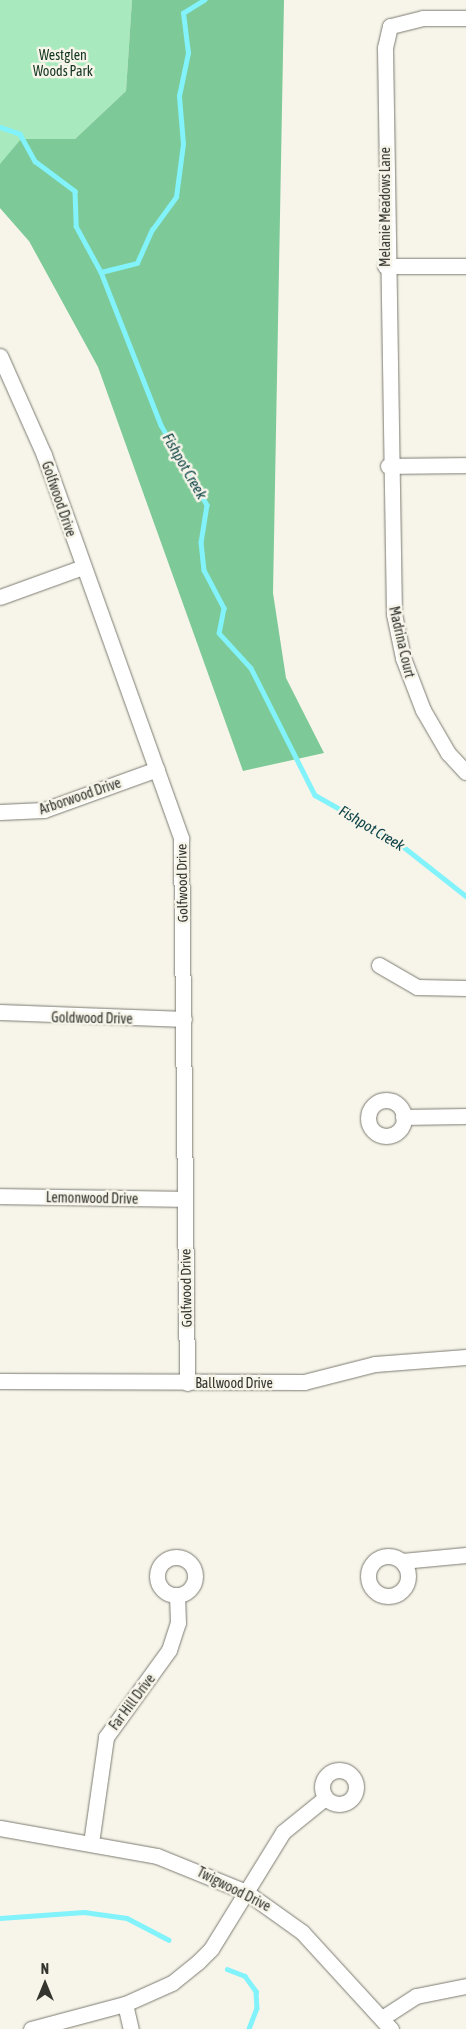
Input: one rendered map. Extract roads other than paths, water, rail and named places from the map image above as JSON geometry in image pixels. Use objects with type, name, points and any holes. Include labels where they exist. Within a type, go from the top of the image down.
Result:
[{"type":"street","name":"Melanie Meadows Lane","points":[[388,466],[385,266],[385,48],[390,26],[423,18],[466,18]]},
{"type":"street","points":[[385,266],[466,266]]},
{"type":"street","name":"Golfwood Drive","points":[[0,356],[26,409],[181,838],[187,1383]]},
{"type":"street","points":[[388,466],[466,465]]},
{"type":"street","name":"Madrina Court","points":[[388,466],[390,576],[403,658],[434,733],[466,772]]},
{"type":"street","points":[[0,597],[83,568]]},
{"type":"street","name":"Arborwood Drive","points":[[0,812],[37,812],[157,769]]},
{"type":"street","points":[[379,965],[417,987],[466,988]]},
{"type":"street","name":"Goldwood Drive","points":[[0,1012],[184,1019]]},
{"type":"street","points":[[403,1117],[466,1116]]},
{"type":"street","name":"Lemonwood Drive","points":[[0,1196],[185,1200]]},
{"type":"street","name":"Ballwood Drive","points":[[0,1381],[304,1382],[376,1364],[466,1357]]},
{"type":"street","points":[[402,1560],[466,1555]]},
{"type":"street","name":"Far Hill Drive","points":[[91,1843],[106,1737],[169,1650],[178,1622],[177,1595]]},
{"type":"street","points":[[31,2029],[125,2004],[172,1983],[198,1962],[284,1832],[325,1798]]},
{"type":"street","name":"Twigwood Drive","points":[[0,1828],[91,1843],[186,1865],[246,1892],[302,1932],[386,2023]]},
{"type":"street","points":[[386,2023],[416,1996],[466,1986]]},
{"type":"street","points":[[125,2004],[132,2029]]},
{"type":"waterway","points":[[101,272],[137,263],[152,230],[176,197],[183,144],[179,96],[188,53],[183,13],[204,0]]},
{"type":"waterway","name":"Fishpot Creek","points":[[0,127],[20,134],[35,161],[75,191],[76,226],[101,272],[161,425],[207,505],[201,542],[204,570],[224,608],[219,633],[251,668],[315,795],[395,840],[466,896]]},
{"type":"waterway","points":[[0,1918],[84,1912],[127,1918],[169,1940]]},
{"type":"waterway","points":[[227,1969],[245,1976],[256,1991],[257,2008],[249,2029]]},
{"type":"park label","name":"Westglen Woods Park","points":[[63,64]]}]
